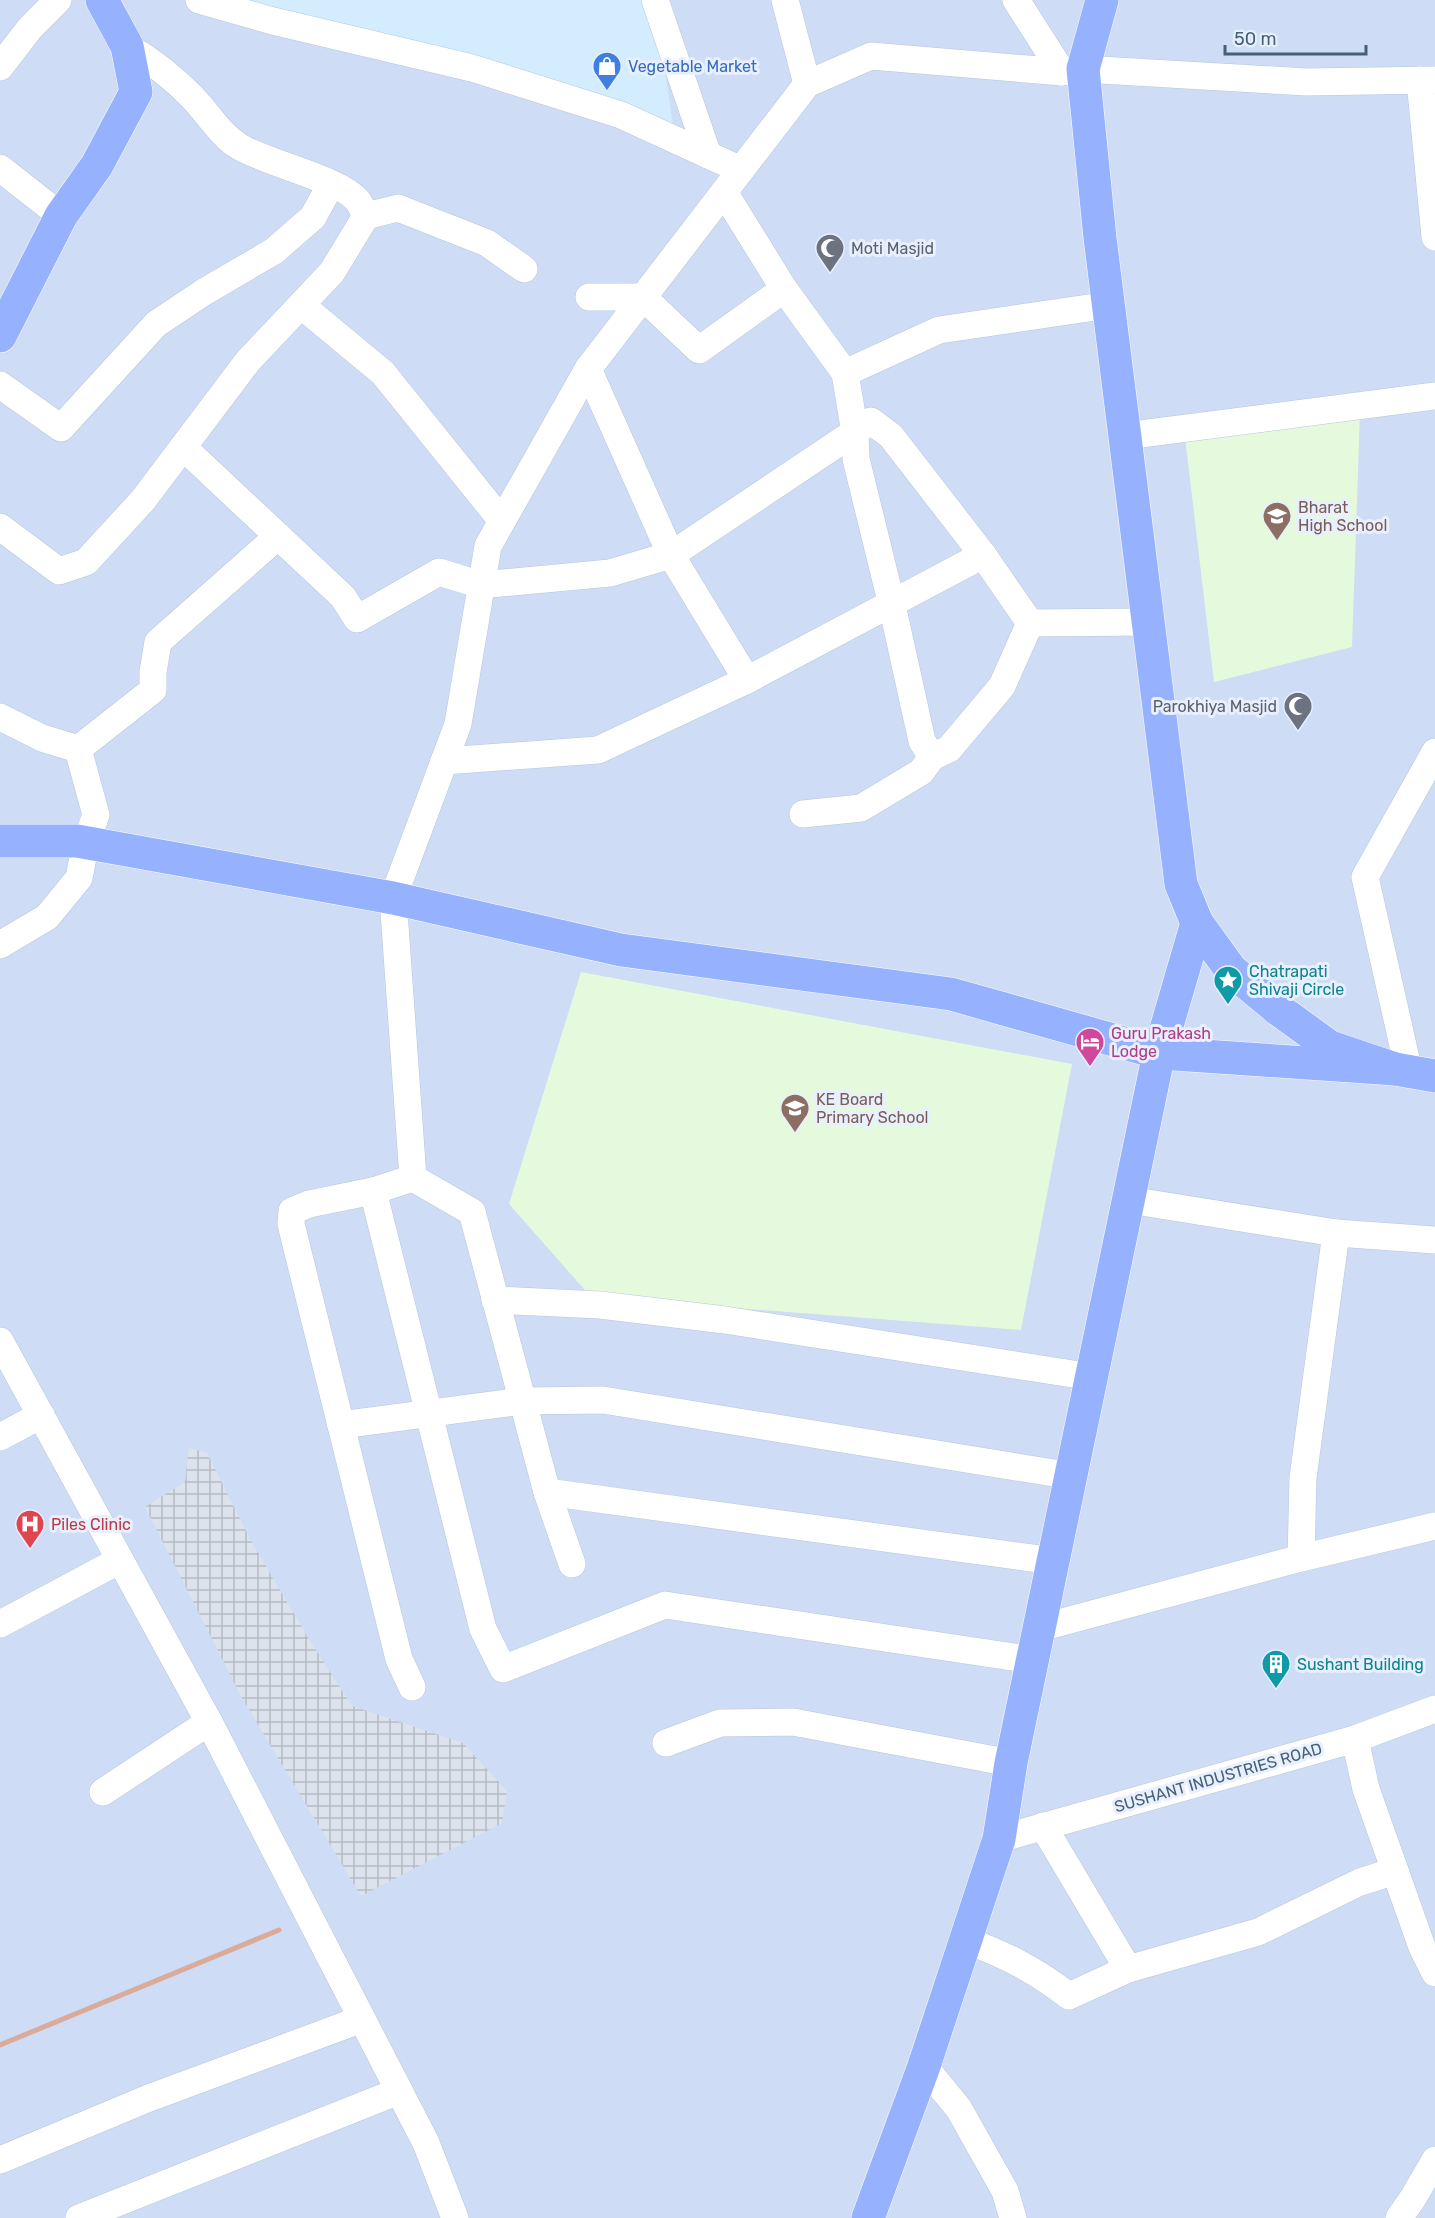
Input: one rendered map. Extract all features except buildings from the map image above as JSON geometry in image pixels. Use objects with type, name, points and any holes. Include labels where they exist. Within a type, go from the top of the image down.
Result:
[{"type":"main road","points":[[0,336],[61,216],[97,165],[136,92],[127,46],[102,0]]},
{"type":"main road","points":[[1102,0],[1072,71],[1109,305],[1181,884],[1197,922],[1231,970],[1279,1010],[1330,1047],[1413,1072]]},
{"type":"main road","points":[[0,840],[86,842],[393,898],[621,950],[951,994],[1159,1053],[1413,1072]]},
{"type":"main road","points":[[868,2218],[924,2066],[999,1839],[1011,1763],[1159,1053],[1197,922]]},
{"type":"street","points":[[0,67],[30,28],[58,0]]},
{"type":"street","points":[[200,0],[273,21],[472,68],[621,116],[741,170]]},
{"type":"street","points":[[655,0],[708,155]]},
{"type":"street","points":[[785,0],[807,84]]},
{"type":"street","points":[[1016,0],[1072,71]]},
{"type":"street","points":[[127,46],[152,61],[192,96],[218,128],[237,146],[262,159],[331,184],[357,199],[366,216]]},
{"type":"street","points":[[412,1178],[393,898],[458,724],[488,546],[588,369],[807,84],[871,56],[1072,71],[1307,82],[1427,80],[1435,237]]},
{"type":"street","points":[[0,168],[61,216]]},
{"type":"street","points":[[0,385],[61,428],[156,324],[204,292],[274,251],[313,217],[331,184]]},
{"type":"street","points":[[724,192],[784,289],[845,373],[855,433],[856,459],[922,741],[932,757]]},
{"type":"street","points":[[0,527],[59,571],[86,562],[143,500],[248,362],[332,272],[366,216],[398,208],[487,243],[524,269]]},
{"type":"street","points":[[589,297],[643,297],[699,350],[784,289]]},
{"type":"street","points":[[301,305],[383,374],[502,521]]},
{"type":"street","points":[[845,373],[939,330],[1109,305]]},
{"type":"street","points":[[588,369],[671,555],[747,680]]},
{"type":"street","points":[[1125,436],[1435,396]]},
{"type":"street","points":[[183,447],[343,597],[357,619],[439,572],[481,585],[610,573],[671,555],[871,421],[891,436],[983,555],[1030,623]]},
{"type":"street","points":[[78,749],[153,690],[153,672],[158,642],[278,536]]},
{"type":"street","points":[[444,761],[598,750],[747,680],[983,555]]},
{"type":"street","points":[[1030,623],[1148,622]]},
{"type":"street","points":[[803,814],[861,808],[921,772],[932,757],[949,749],[1002,686],[1030,623]]},
{"type":"street","points":[[0,717],[42,738],[78,749]]},
{"type":"street","points":[[0,945],[47,917],[79,878],[86,842],[96,815],[78,749]]},
{"type":"street","points":[[1413,1072],[1365,877],[1435,752]]},
{"type":"street","points":[[412,1687],[399,1659],[340,1425],[291,1224],[292,1211],[309,1204],[372,1191],[412,1178],[472,1212],[547,1492],[572,1563]]},
{"type":"street","points":[[372,1191],[483,1629],[503,1669],[665,1605],[1033,1660]]},
{"type":"street","points":[[1129,1200],[1336,1233],[1435,1240]]},
{"type":"street","points":[[1301,1558],[1303,1478],[1336,1233]]},
{"type":"street","points":[[495,1300],[600,1305],[725,1320],[1092,1377]]},
{"type":"street","points":[[0,1341],[209,1722],[426,2144],[455,2218]]},
{"type":"street","points":[[340,1425],[522,1401],[603,1400],[1072,1476]]},
{"type":"street","points":[[0,1437],[41,1415]]},
{"type":"street","points":[[547,1492],[1054,1561]]},
{"type":"street","points":[[1040,1628],[1301,1558],[1435,1526]]},
{"type":"street","points":[[0,1624],[120,1560]]},
{"type":"street","name":"SUSHANT INDUSTRIES ROAD","points":[[999,1839],[1355,1739],[1435,1709]]},
{"type":"street","points":[[103,1792],[209,1722]]},
{"type":"street","points":[[666,1743],[720,1723],[793,1722],[1011,1763]]},
{"type":"street","points":[[1355,1739],[1366,1789],[1422,1947],[1435,1973]]},
{"type":"street","points":[[1043,1826],[1128,1969]]},
{"type":"street","points":[[966,1940],[1005,1955],[1042,1976],[1069,1996],[1128,1969],[1258,1932],[1360,1882],[1395,1871]]},
{"type":"street","points":[[0,2160],[149,2098],[362,2019]]},
{"type":"street","points":[[924,2066],[959,2109],[1005,2191],[1013,2218]]},
{"type":"street","points":[[79,2218],[399,2091]]},
{"type":"street","points":[[1398,2218],[1413,2198],[1435,2160]]},
{"type":"shaded area","points":[[0,0],[1435,0],[1435,2218],[0,2218]]},
{"type":"shaded area","name":"Vegetable Market","points":[[202,0],[652,0],[657,14],[675,140]]},
{"type":"shaded area","name":"Bharat High School","points":[[1360,412],[1352,647],[1214,682],[1185,437]]},
{"type":"shaded area","name":"KE Board Primary School","points":[[581,972],[1072,1064],[1021,1330],[591,1297],[509,1204]]},
{"type":"shaded area","points":[[189,1448],[207,1453],[250,1539],[307,1636],[352,1706],[463,1743],[507,1791],[502,1823],[361,1896],[242,1698],[145,1507],[185,1482]]},
{"type":"waterway","points":[[0,2045],[279,1930]]},
{"type":"place","name":"Vegetable Market","points":[[607,92]]},
{"type":"place","name":"Moti Masjid","points":[[830,274]]},
{"type":"place","name":"Bharat High School","points":[[1277,542]]},
{"type":"place","name":"Parokhiya Masjid","points":[[1298,732]]},
{"type":"place","name":"Chatrapati Shivaji Circle","points":[[1228,1006]]},
{"type":"place","name":"Guru Prakash Lodge","points":[[1090,1068]]},
{"type":"place","name":"KE Board Primary School","points":[[795,1134]]},
{"type":"place","name":"Piles Clinic","points":[[30,1550]]},
{"type":"place","name":"Sushant Building","points":[[1276,1690]]}]
